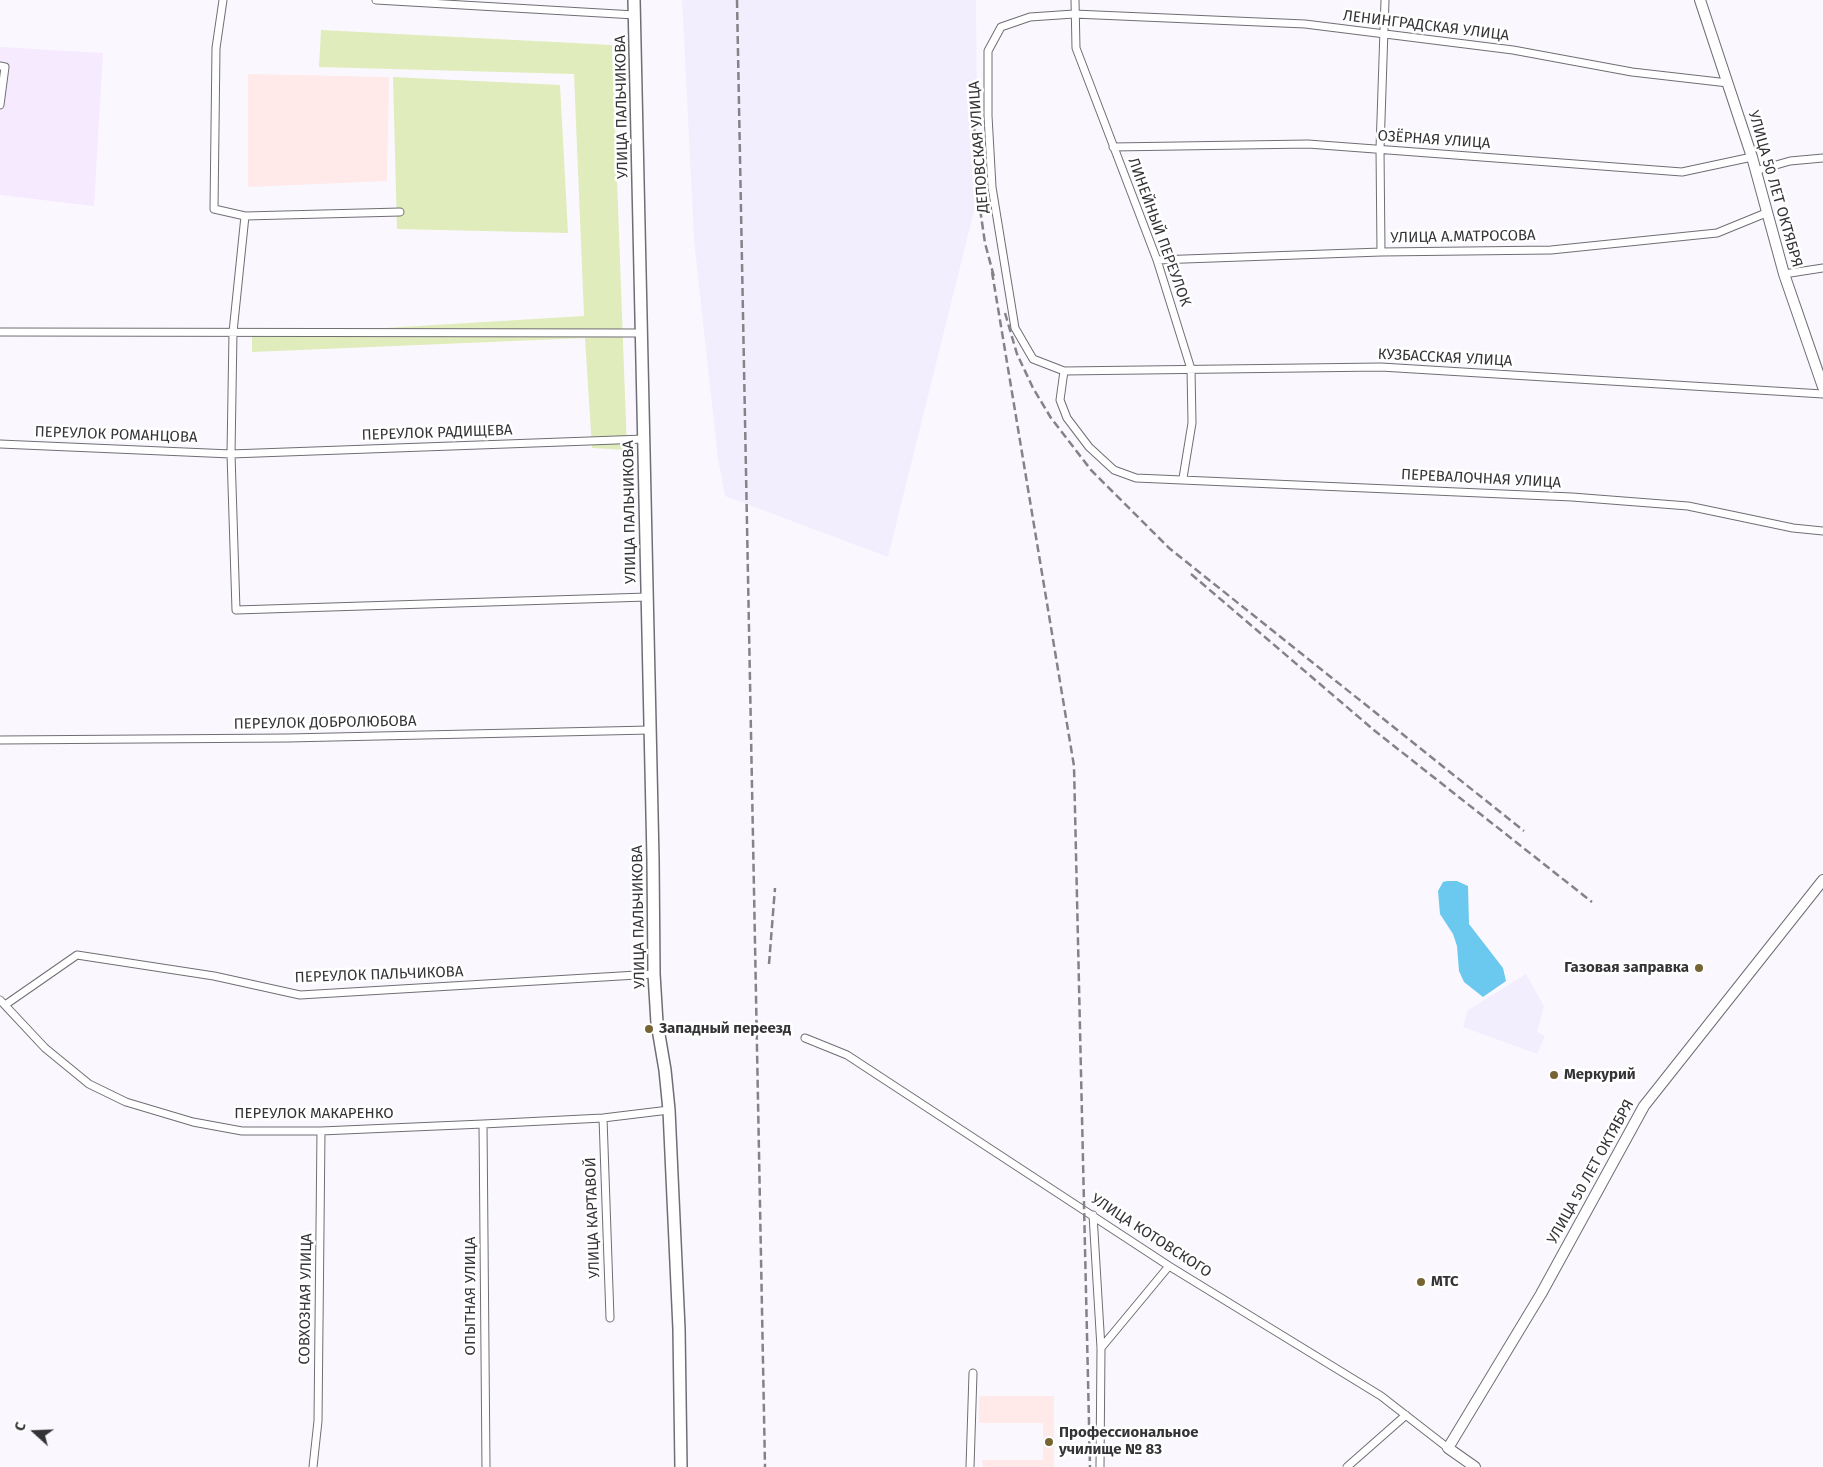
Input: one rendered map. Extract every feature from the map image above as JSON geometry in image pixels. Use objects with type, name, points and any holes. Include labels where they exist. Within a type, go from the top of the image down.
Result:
[{"type":"main road","name":"УЛИЦА ПАЛЬЧИКОВА","points":[[634,0],[654,974],[657,1023],[665,1070],[669,1110],[679,1329],[681,1467]]},
{"type":"main road","name":"УЛИЦА 50 ЛЕТ ОКТЯБРЯ","points":[[1700,0],[1752,157],[1784,274],[1823,387]]},
{"type":"main road","name":"УЛИЦА 50 ЛЕТ ОКТЯБРЯ","points":[[1448,1448],[1541,1294],[1644,1106],[1823,880]]},
{"type":"main road","name":"УЛИЦА КОТОВСКОГО","points":[[1448,1448],[1475,1467]]},
{"type":"street","points":[[223,0],[216,48],[214,209],[245,216],[400,212]]},
{"type":"street","points":[[376,0],[634,15]]},
{"type":"street","name":"ЛИНЕЙНЫЙ ПЕРЕУЛОК","points":[[1075,0],[1076,48],[1156,260],[1191,369],[1192,423],[1183,478]]},
{"type":"street","points":[[1381,252],[1380,149],[1385,0]]},
{"type":"street","name":"ЛЕНИНГРАДСКАЯ УЛИЦА","points":[[1001,27],[1030,17],[1074,14],[1305,24],[1514,50],[1632,72],[1728,83]]},
{"type":"street","name":"ДЕПОВСКАЯ УЛИЦА","points":[[1001,27],[988,51],[988,116],[992,187],[1015,328],[1034,359],[1064,371]]},
{"type":"street","points":[[0,66],[5,67],[0,105]]},
{"type":"street","name":"ОЗЁРНАЯ УЛИЦА","points":[[1113,147],[1308,144],[1682,172],[1752,157]]},
{"type":"street","points":[[1755,171],[1790,161],[1823,158]]},
{"type":"street","name":"УЛИЦА А.МАТРОСОВА","points":[[1156,260],[1381,252],[1551,250],[1717,233],[1766,213]]},
{"type":"street","points":[[245,216],[233,332],[231,454],[236,610],[647,597]]},
{"type":"street","points":[[1784,274],[1823,268]]},
{"type":"street","points":[[0,332],[642,333]]},
{"type":"street","name":"КУЗБАССКАЯ УЛИЦА","points":[[1064,371],[1381,367],[1823,394]]},
{"type":"street","name":"ПЕРЕВАЛОЧНАЯ УЛИЦА","points":[[1064,371],[1060,400],[1067,418],[1089,447],[1114,470],[1136,478],[1183,478],[1572,497],[1688,506],[1793,528],[1823,531]]},
{"type":"street","name":"ПЕРЕУЛОК РАДИЩЕВА","points":[[231,454],[644,439]]},
{"type":"street","name":"ПЕРЕУЛОК РОМАНЦОВА","points":[[0,444],[231,454]]},
{"type":"street","name":"ПЕРЕУЛОК ДОБРОЛЮБОВА","points":[[0,740],[288,738],[650,730]]},
{"type":"street","name":"ПЕРЕУЛОК ПАЛЬЧИКОВА","points":[[2,1003],[77,954],[214,976],[300,995],[654,974]]},
{"type":"street","name":"ПЕРЕУЛОК МАКАРЕНКО","points":[[2,1003],[45,1048],[82,1078],[126,1102],[193,1122],[242,1131],[322,1131],[484,1124],[603,1118],[669,1110]]},
{"type":"street","name":"УЛИЦА КОТОВСКОГО","points":[[805,1038],[847,1055],[1169,1266],[1381,1396],[1448,1448]]},
{"type":"street","name":"УЛИЦА КАРТАВОЙ","points":[[603,1118],[610,1318]]},
{"type":"street","name":"ОПЫТНАЯ УЛИЦА","points":[[484,1124],[486,1467]]},
{"type":"street","name":"СОВХОЗНАЯ УЛИЦА","points":[[313,1467],[318,1420],[322,1131]]},
{"type":"street","points":[[1093,1215],[1101,1348],[1100,1467]]},
{"type":"street","points":[[1101,1348],[1169,1266]]},
{"type":"street","points":[[970,1467],[974,1373]]},
{"type":"street","points":[[1347,1467],[1406,1415]]},
{"type":"shaded area","points":[[682,0],[976,0],[978,195],[888,557],[725,496],[718,459],[694,240]]},
{"type":"shaded area","points":[[0,47],[103,53],[94,206],[0,195]]},
{"type":"shaded area","points":[[248,74],[389,77],[387,181],[248,187]]},
{"type":"shaded area","points":[[1526,974],[1544,1006],[1537,1032],[1545,1036],[1537,1054],[1463,1027],[1468,1010]]},
{"type":"shaded area","name":"Профессиональное училище № 83","points":[[979,1396],[1054,1396],[1054,1467],[983,1467],[982,1460],[1043,1460],[1043,1423],[979,1423]]},
{"type":"green space","points":[[321,30],[612,45],[627,450],[592,448],[585,338],[252,352],[252,336],[584,316],[574,74],[319,67]]},
{"type":"green space","points":[[393,77],[560,85],[568,233],[397,229]]},
{"type":"water","points":[[1457,881],[1468,886],[1469,924],[1503,968],[1506,981],[1483,997],[1464,982],[1459,971],[1457,946],[1453,934],[1440,914],[1438,891],[1443,882]]},
{"type":"railway","points":[[737,0],[765,1467]]},
{"type":"railway","points":[[972,90],[978,195],[985,243],[994,277]]},
{"type":"railway","points":[[992,272],[1074,766],[1090,1467]]},
{"type":"railway","points":[[1005,313],[1017,354],[1033,388],[1051,418],[1091,470],[1169,548],[1524,831]]},
{"type":"railway","points":[[1191,574],[1375,731],[1592,902]]},
{"type":"railway","points":[[769,964],[775,888]]},
{"type":"place","name":"Газовая заправка","points":[[1699,968]]},
{"type":"place","name":"Западный переезд","points":[[649,1029]]},
{"type":"place","name":"Меркурий","points":[[1554,1075]]},
{"type":"place","name":"МТС","points":[[1421,1282]]},
{"type":"place","name":"Профессиональное училище № 83","points":[[1049,1442]]}]
